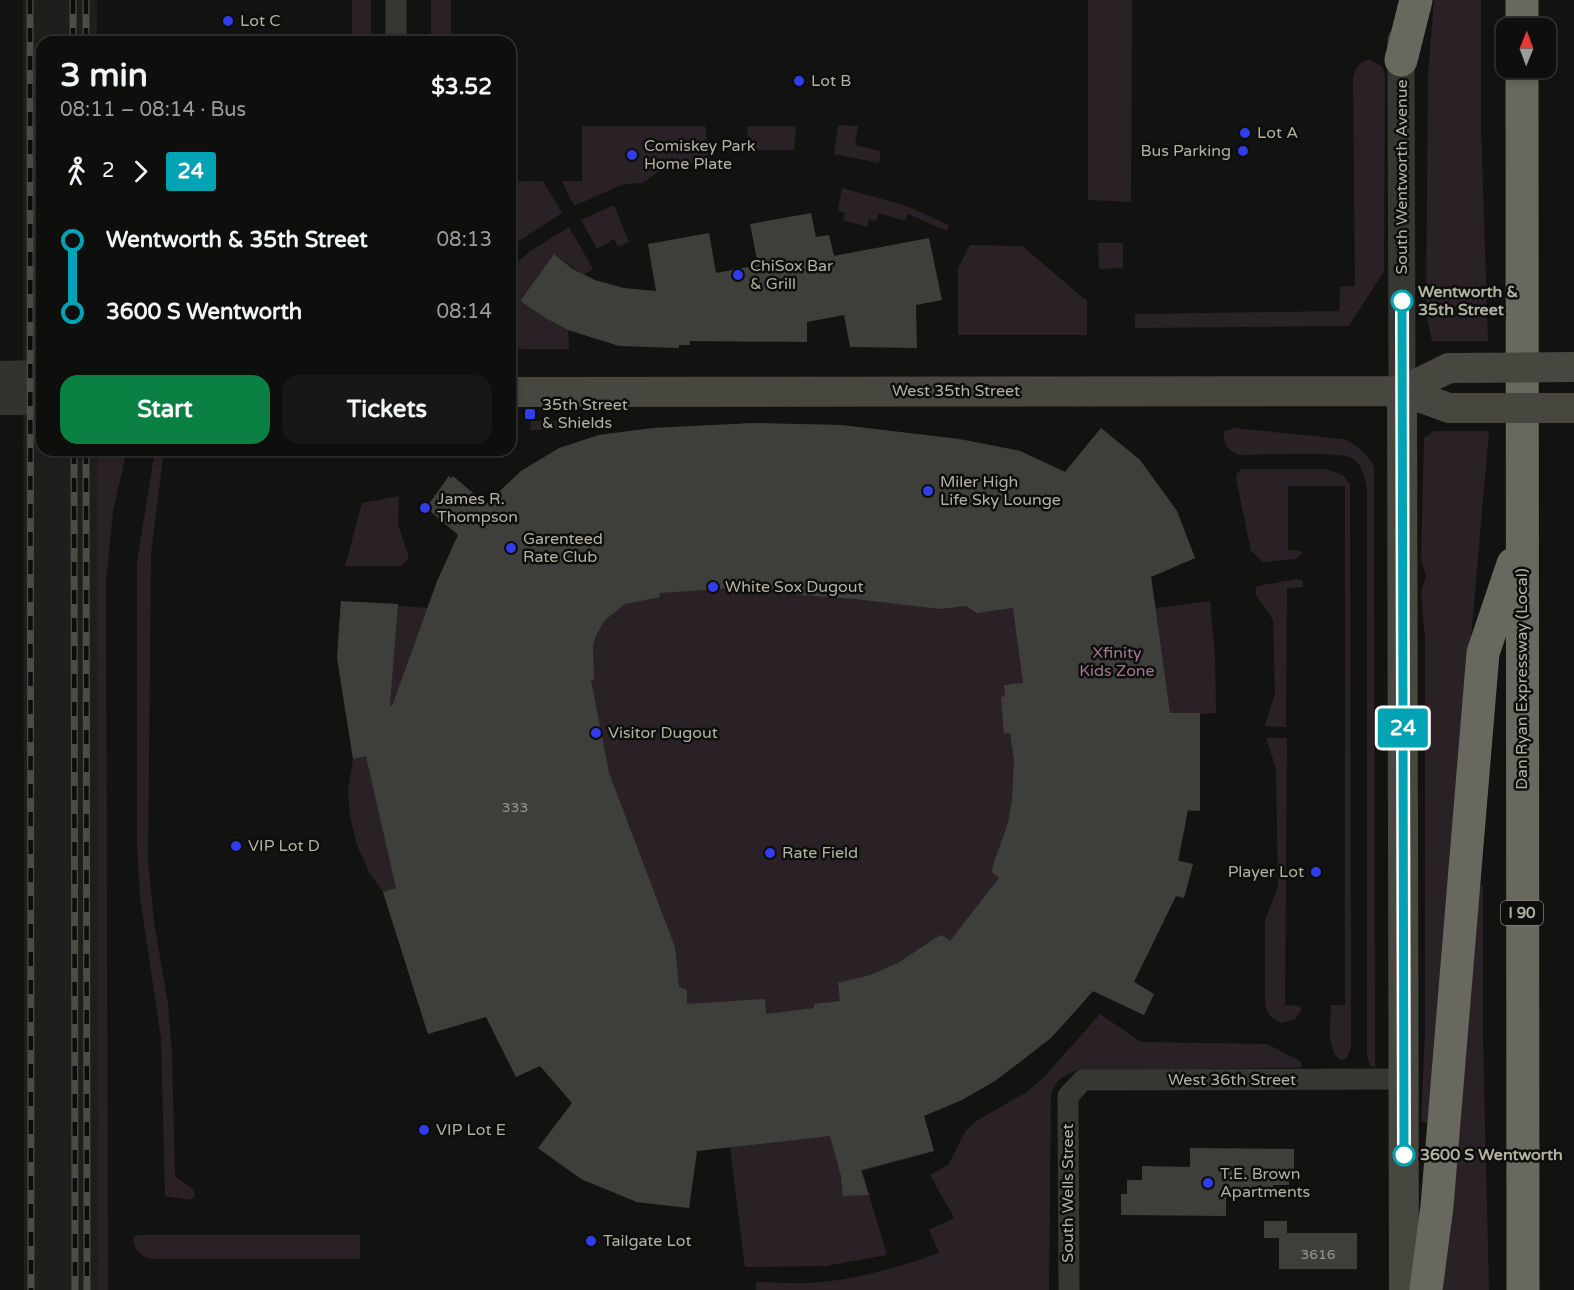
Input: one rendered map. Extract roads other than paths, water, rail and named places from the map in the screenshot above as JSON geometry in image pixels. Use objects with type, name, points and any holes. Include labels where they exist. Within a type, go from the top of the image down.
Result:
[{"type":"highway","points":[[1401,60],[1416,0]]},
{"type":"highway","points":[[1522,0],[1522,18]]},
{"type":"highway","name":"Dan Ryan Expressway (Local)","points":[[1522,78],[1523,1290]]},
{"type":"highway","points":[[1426,1290],[1437,1206],[1484,654],[1522,536]]},
{"type":"main road","name":"West 35th Street","points":[[1402,391],[1449,368],[1574,367]]},
{"type":"main road","name":"West 35th Street","points":[[516,392],[1402,391],[1449,408],[1574,408]]},
{"type":"main road","name":"South Wentworth Avenue","points":[[1402,391],[1404,1290]]},
{"type":"street","points":[[396,0],[396,36]]},
{"type":"street","name":"South Wentworth Avenue","points":[[1401,0],[1402,391]]},
{"type":"street","name":"West 36th Street","points":[[1068,1096],[1083,1080],[1403,1079]]},
{"type":"street","name":"South Wells Street","points":[[1068,1096],[1069,1290]]},
{"type":"tunnel","points":[[0,376],[36,375]]},
{"type":"tunnel","points":[[0,400],[36,400]]},
{"type":"railway","points":[[30,0],[31,1290]]},
{"type":"railway","points":[[73,0],[73,36]]},
{"type":"railway","points":[[86,0],[86,36]]},
{"type":"railway","points":[[74,456],[75,1290]]},
{"type":"railway","points":[[86,456],[87,1290]]},
{"type":"place","name":"Lot C","points":[[228,21]]},
{"type":"place","name":"Lot B","points":[[799,81]]},
{"type":"place","name":"Lot A","points":[[1245,133]]},
{"type":"place","name":"Bus Parking","points":[[1243,151]]},
{"type":"place","name":"Comiskey Park Home Plate","points":[[632,155]]},
{"type":"place","name":"ChiSox Bar & Grill","points":[[738,275]]},
{"type":"place","name":"Wentworth & 35th Street","points":[[1402,301]]},
{"type":"place","name":"35th Street & Shields","points":[[530,414]]},
{"type":"place","name":"Miler High Life Sky Lounge","points":[[928,491]]},
{"type":"place","name":"James R. Thompson","points":[[425,508]]},
{"type":"place","name":"Garenteed Rate Club","points":[[511,548]]},
{"type":"place","name":"White Sox Dugout","points":[[713,587]]},
{"type":"place","name":"Visitor Dugout","points":[[596,733]]},
{"type":"place","name":"VIP Lot D","points":[[236,846]]},
{"type":"place","name":"Rate Field","points":[[770,853]]},
{"type":"place","name":"Player Lot","points":[[1316,872]]},
{"type":"place","name":"VIP Lot E","points":[[424,1130]]},
{"type":"place","name":"3600 S Wentworth","points":[[1404,1155]]},
{"type":"place","name":"T.E. Brown Apartments","points":[[1208,1183]]},
{"type":"place","name":"Tailgate Lot","points":[[591,1241]]},
{"type":"park label","name":"Xfinity Kids Zone","points":[[1117,662]]}]
